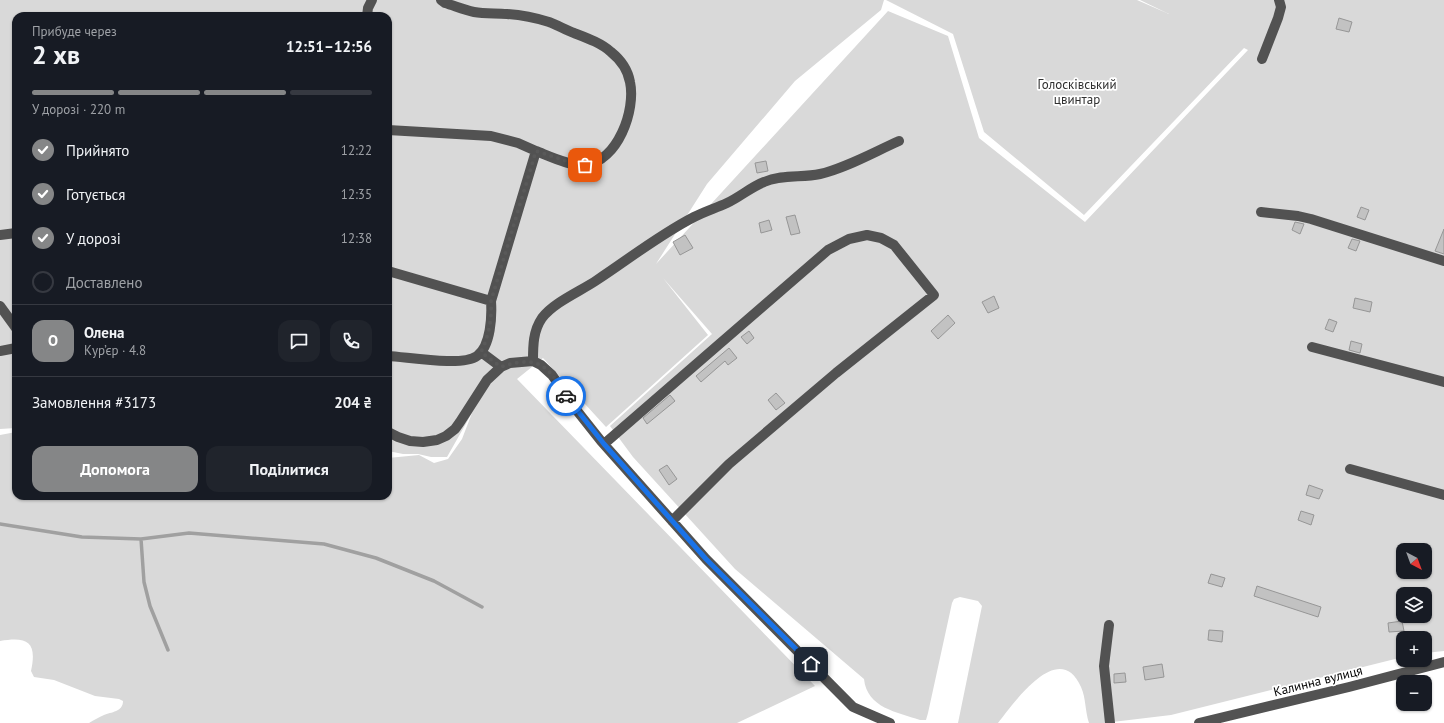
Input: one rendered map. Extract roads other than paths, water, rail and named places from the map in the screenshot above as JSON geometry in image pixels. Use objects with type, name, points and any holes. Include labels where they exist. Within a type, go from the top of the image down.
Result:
[{"type":"street","points":[[367,12],[372,0]]},
{"type":"street","points":[[392,130],[491,136],[518,142],[536,151],[575,164],[585,165],[603,157],[611,149],[618,140],[627,121],[631,102],[630,82],[627,72],[621,62],[612,52],[598,43],[549,22],[508,14],[474,12],[445,3],[441,0]]},
{"type":"street","points":[[1262,59],[1278,18],[1281,7],[1279,0]]},
{"type":"street","points":[[533,361],[533,342],[537,329],[543,318],[556,306],[596,281],[646,246],[693,217],[728,203],[762,182],[777,177],[820,174],[838,168],[899,141]]},
{"type":"street","points":[[392,356],[452,362],[472,359],[481,352],[487,340],[491,324],[491,301],[536,151]]},
{"type":"street","points":[[1261,212],[1311,219],[1444,261]]},
{"type":"street","points":[[0,235],[12,234]]},
{"type":"street","points":[[604,444],[828,250],[849,239],[867,235],[881,238],[894,245],[934,295],[836,373],[729,464],[672,520]]},
{"type":"street","points":[[392,272],[491,301]]},
{"type":"street","points":[[0,306],[12,322]]},
{"type":"street","points":[[1312,347],[1444,382]]},
{"type":"street","points":[[0,351],[12,349]]},
{"type":"street","points":[[481,352],[501,367]]},
{"type":"street","points":[[392,434],[410,441],[423,442],[437,440],[446,436],[455,429],[487,380],[501,367],[510,363],[533,361],[541,365],[548,370],[578,412],[604,444],[706,559],[852,707],[890,723]]},
{"type":"street","points":[[1350,469],[1444,495]]},
{"type":"street","points":[[1109,625],[1104,666],[1110,723]]},
{"type":"street","name":"Калинна вулиця","points":[[1198,723],[1349,687],[1444,662]]},
{"type":"waterway","points":[[0,524],[82,537],[141,539],[189,533],[324,544],[376,558],[434,581],[482,607]]},
{"type":"waterway","points":[[141,539],[144,582],[150,606],[168,650]]},
{"type":"park label","name":"Голосківський цвинтар","points":[[1077,92]]}]
